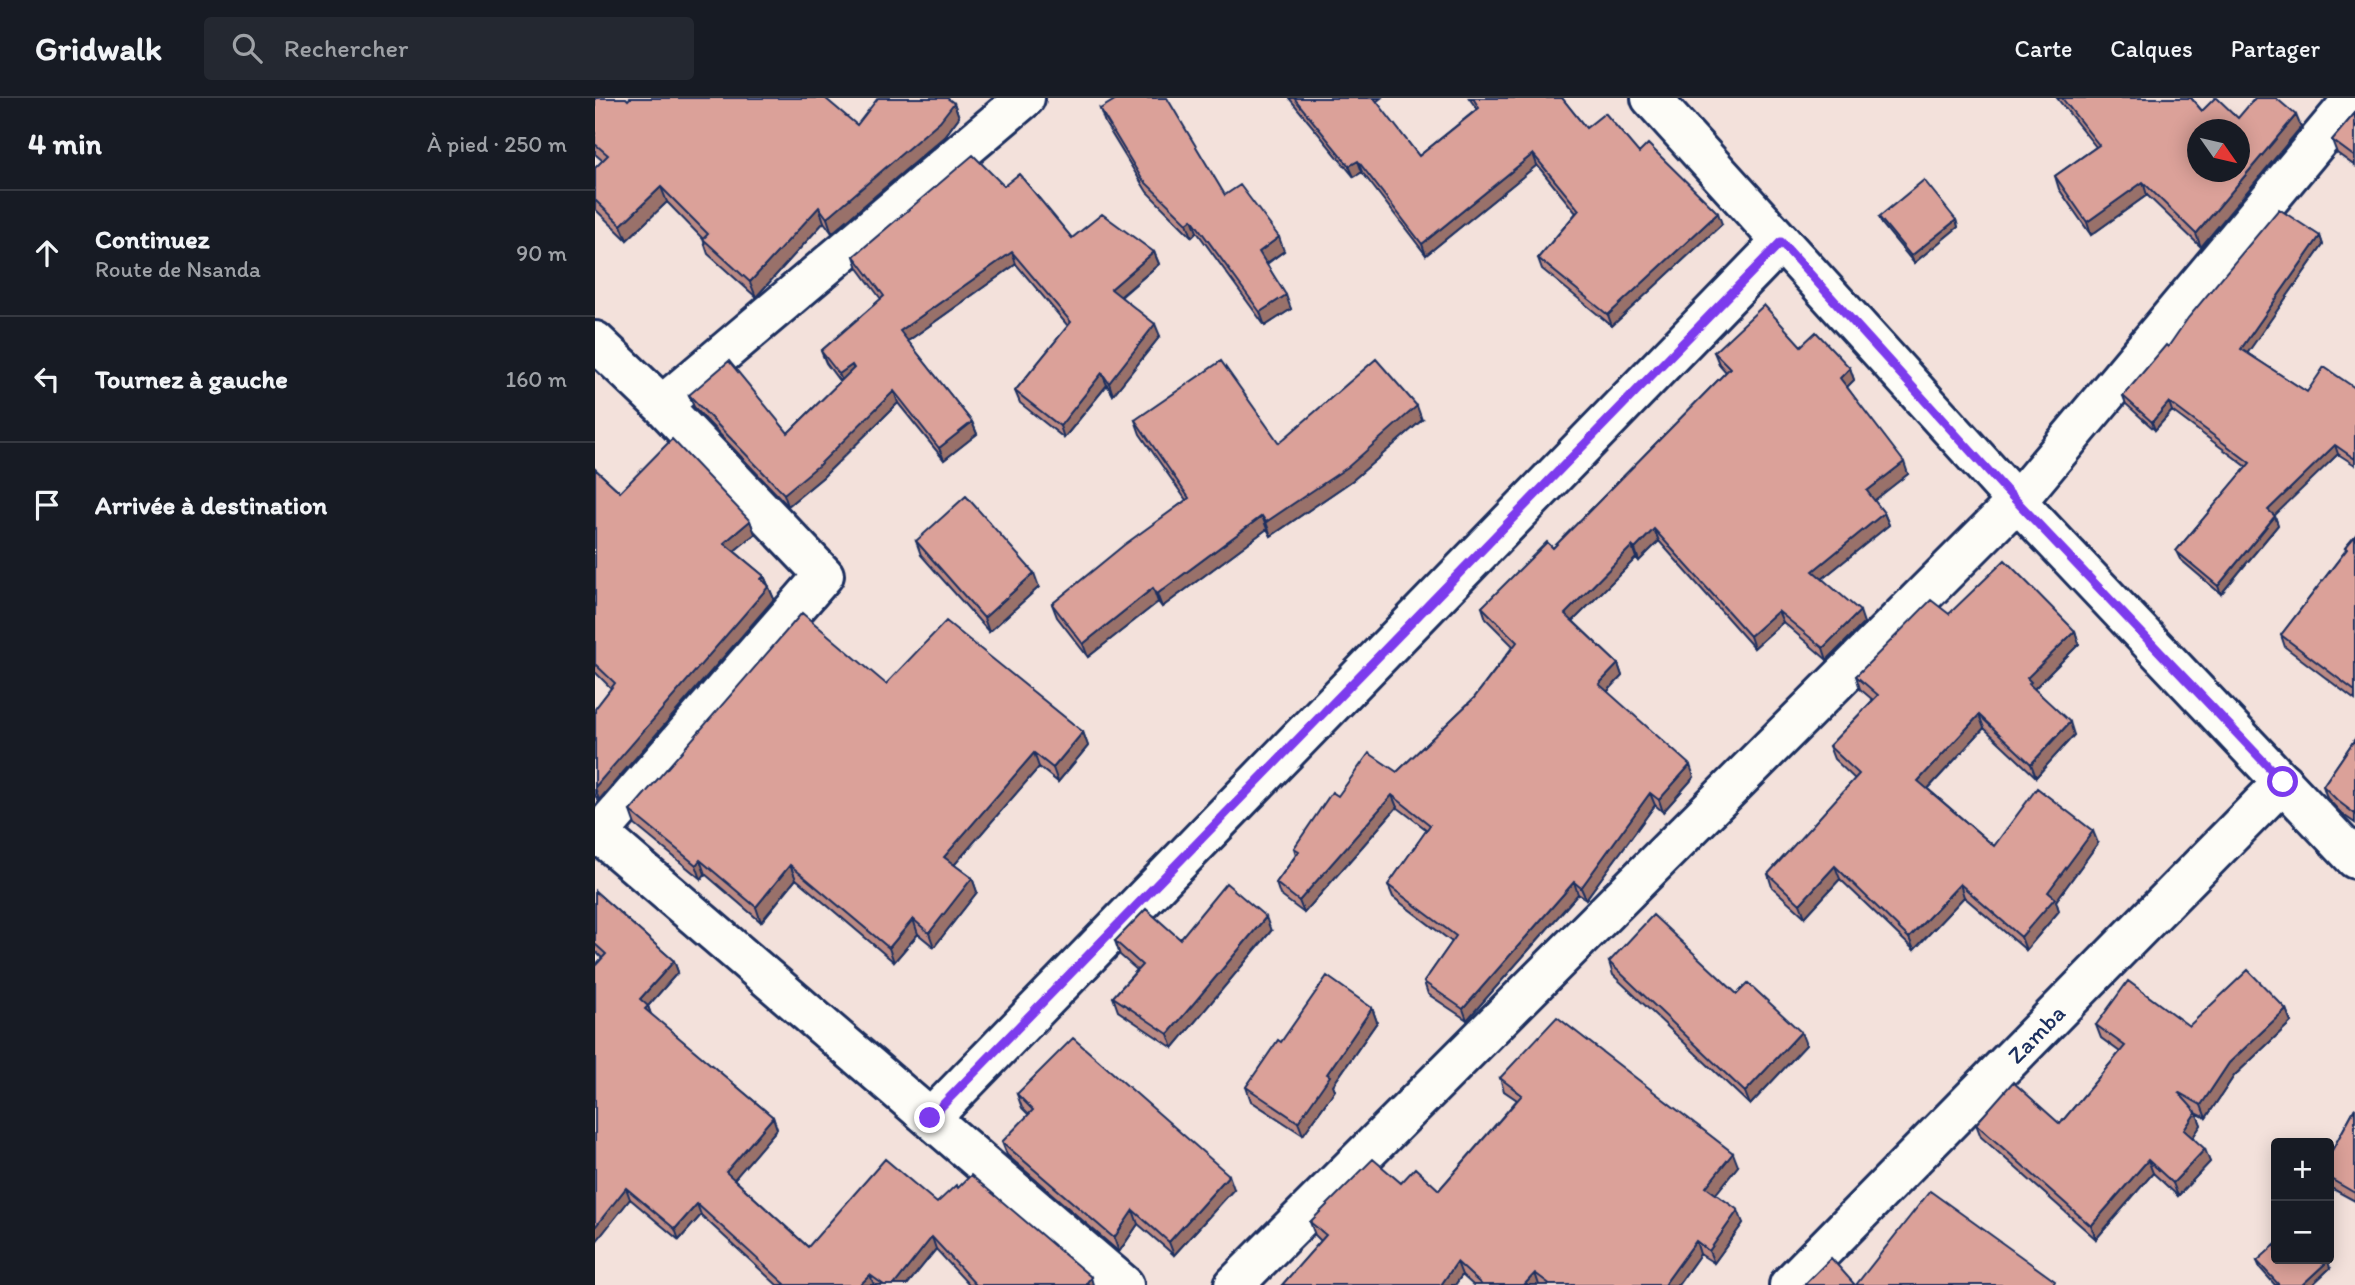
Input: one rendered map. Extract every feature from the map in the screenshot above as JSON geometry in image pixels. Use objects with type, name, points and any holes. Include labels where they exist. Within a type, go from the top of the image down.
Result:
[{"type":"street","points":[[662,405],[1025,98]]},
{"type":"street","points":[[1651,98],[2017,501],[2355,859]]},
{"type":"street","points":[[1234,1285],[2017,501],[2354,98]]},
{"type":"street","points":[[930,1118],[1781,242]]},
{"type":"street","points":[[595,341],[662,405],[824,575],[597,834],[1124,1285]]},
{"type":"street","name":"Zamba","points":[[1789,1285],[2283,782]]},
{"type":"building","points":[[595,98],[825,98],[857,125],[878,98],[947,98],[954,103],[940,121],[827,218],[819,207],[750,282],[703,239],[708,234],[661,187],[621,225],[595,200],[595,168],[608,155],[595,144]]},
{"type":"building","points":[[1118,98],[1167,98],[1225,195],[1240,185],[1279,237],[1259,252],[1286,295],[1260,312],[1192,219],[1187,223],[1142,179],[1100,109]]},
{"type":"building","points":[[1294,98],[1374,98],[1419,156],[1479,108],[1473,98],[1562,98],[1586,128],[1605,113],[1639,153],[1648,144],[1718,213],[1608,315],[1538,258],[1579,210],[1533,154],[1422,244],[1358,161],[1349,166]]},
{"type":"building","points":[[2062,98],[2191,98],[2202,111],[2217,98],[2238,118],[2255,98],[2276,98],[2296,115],[2250,170],[2250,119],[2187,119],[2187,182],[2240,182],[2196,234],[2143,182],[2087,222],[2055,176],[2099,145]]},
{"type":"building","points":[[2355,113],[2355,157],[2332,140]]},
{"type":"building","points":[[973,155],[1004,186],[1019,174],[1072,238],[1102,214],[1154,252],[1111,289],[1155,324],[1109,383],[1102,373],[1060,426],[1015,391],[1071,322],[1012,252],[900,331],[972,422],[939,448],[894,391],[819,465],[784,494],[689,395],[729,361],[788,433],[854,368],[852,365],[839,374],[821,351],[884,296],[854,256]]},
{"type":"building","points":[[1924,180],[1956,220],[1911,256],[1879,217]]},
{"type":"building","points":[[2279,209],[2320,236],[2241,349],[2307,392],[2324,367],[2355,388],[2355,459],[2335,445],[2268,510],[2275,516],[2218,586],[2176,551],[2250,463],[2169,402],[2152,422],[2123,396],[2166,345],[2168,347],[2188,318]]},
{"type":"building","points":[[1764,305],[1801,346],[1816,332],[1850,368],[1840,378],[1904,462],[1867,491],[1884,513],[1813,571],[1860,611],[1823,648],[1778,611],[1750,636],[1654,529],[1635,549],[1632,546],[1565,614],[1618,664],[1599,684],[1690,765],[1659,800],[1650,793],[1581,888],[1574,882],[1463,1009],[1424,982],[1456,936],[1388,885],[1430,825],[1392,795],[1299,901],[1276,883],[1299,851],[1294,848],[1332,792],[1338,796],[1369,753],[1397,772],[1474,698],[1517,642],[1482,607],[1547,542],[1553,548],[1730,368],[1714,352]]},
{"type":"building","points":[[1376,359],[1417,406],[1348,467],[1266,522],[1262,516],[1157,594],[1153,588],[1083,644],[1052,604],[1124,545],[1189,498],[1135,420],[1221,361],[1279,443]]},
{"type":"building","points":[[672,439],[750,521],[724,543],[764,576],[761,579],[769,586],[595,787],[595,709],[615,683],[595,664],[595,469],[620,492]]},
{"type":"building","points":[[966,496],[1034,573],[984,618],[916,541]]},
{"type":"building","points":[[2355,536],[2355,691],[2281,635]]},
{"type":"building","points":[[2005,560],[2075,631],[2027,678],[2031,682],[2029,684],[2070,722],[2031,764],[1979,715],[1918,781],[1994,846],[2037,788],[2093,831],[2048,892],[2055,898],[2021,937],[1960,884],[1909,938],[1835,866],[1800,904],[1768,874],[1859,774],[1829,746],[1878,695],[1856,676],[1931,600],[1949,614]]},
{"type":"building","points":[[802,613],[886,684],[946,621],[1083,732],[1053,768],[1034,753],[944,857],[972,878],[929,933],[913,919],[889,948],[790,865],[756,907],[700,860],[696,865],[630,811]]},
{"type":"building","points":[[2355,739],[2355,814],[2323,786]]},
{"type":"building","points":[[1226,883],[1266,917],[1168,1034],[1113,997],[1142,965],[1115,941],[1146,909],[1180,939]]},
{"type":"building","points":[[595,891],[674,961],[640,999],[648,1006],[645,1009],[773,1117],[726,1172],[808,1247],[885,1159],[937,1203],[971,1175],[1091,1277],[1085,1285],[976,1285],[932,1237],[894,1285],[884,1285],[870,1275],[860,1285],[786,1285],[697,1204],[675,1229],[626,1188],[595,1227],[595,966],[606,954],[595,944]]},
{"type":"building","points":[[1653,915],[1737,994],[1748,983],[1801,1032],[1745,1092],[1609,962]]},
{"type":"building","points":[[2248,970],[2286,1009],[2229,1063],[2201,1105],[2178,1092],[2196,1112],[2184,1130],[2205,1149],[2173,1183],[2148,1160],[2091,1226],[1976,1124],[2013,1082],[2060,1124],[2125,1046],[2096,1025],[2128,981],[2189,1026]]},
{"type":"building","points":[[1327,976],[1372,1008],[1298,1122],[1246,1087]]},
{"type":"building","points":[[1557,1017],[1733,1153],[1706,1187],[1738,1210],[1709,1251],[1696,1241],[1664,1285],[1551,1285],[1535,1273],[1524,1285],[1482,1285],[1457,1262],[1441,1285],[1282,1285],[1326,1235],[1310,1222],[1373,1159],[1401,1183],[1415,1168],[1439,1190],[1522,1095],[1500,1078]]},
{"type":"building","points":[[1073,1038],[1229,1175],[1169,1242],[1133,1210],[1114,1238],[1002,1142],[1033,1110],[1017,1094]]},
{"type":"building","points":[[2355,1108],[2355,1193],[2334,1181],[2334,1147]]},
{"type":"building","points":[[1930,1191],[2055,1281],[2053,1285],[1856,1285]]},
{"type":"building","points":[[2271,1248],[2271,1264],[2325,1264],[2302,1285],[2279,1285],[2257,1261]]},
{"type":"building","points":[[1831,1258],[1855,1285],[1804,1285]]},
{"type":"route","points":[[930,1118],[1781,242],[2005,489],[2283,782]]}]
